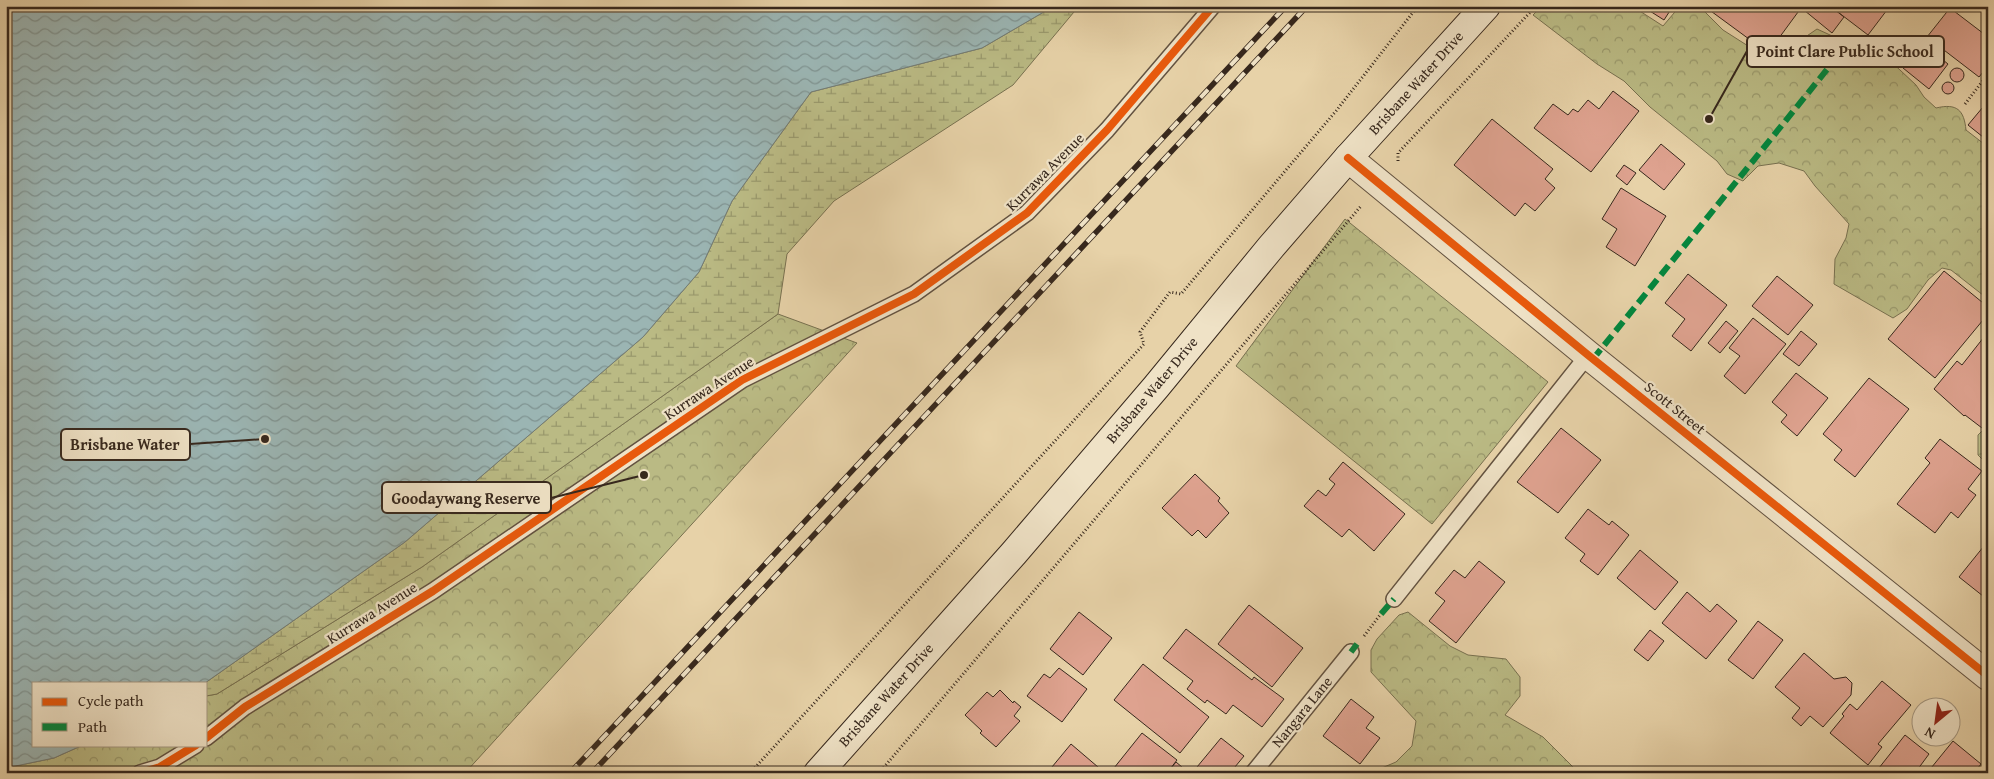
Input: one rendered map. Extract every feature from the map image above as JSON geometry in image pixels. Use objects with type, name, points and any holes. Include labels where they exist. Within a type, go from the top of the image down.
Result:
[{"type":"main road","name":"Brisbane Water Drive","points":[[818,773],[1014,553],[1348,158],[1486,6]]},
{"type":"main road","name":"Scott Street","points":[[1348,158],[1588,355],[1988,676]]},
{"type":"lane","name":"Kurrawa Avenue","points":[[208,736],[245,707],[433,591],[742,380],[914,294],[1027,214],[1108,130],[1213,6]]},
{"type":"lane","points":[[1394,599],[1588,355]]},
{"type":"lane","name":"Nangara Lane","points":[[1253,773],[1351,652]]},
{"type":"lane","points":[[140,773],[160,767],[194,746]]},
{"type":"path","points":[[750,773],[1144,344],[1140,332],[1170,292],[1181,294],[1336,111],[1418,6]]},
{"type":"path","points":[[878,773],[1397,165],[1398,153],[1536,6]]},
{"type":"path","points":[[1965,104],[1988,74]]},
{"type":"path","points":[[1363,636],[1381,614]]},
{"type":"green space","points":[[1054,6],[1079,6],[1013,85],[834,201],[787,254],[778,314],[422,567],[217,694],[208,696],[208,682],[206,682],[405,542],[643,337],[699,272],[732,201],[811,92],[982,48]]},
{"type":"green space","points":[[1542,6],[1632,6],[1663,26],[1680,6],[1699,6],[1723,30],[1767,58],[1782,53],[1817,29],[1841,40],[1855,37],[1869,41],[1916,85],[1924,97],[1936,108],[1954,107],[1958,110],[1963,117],[1966,130],[1988,147],[1988,299],[1951,270],[1942,268],[1928,280],[1907,309],[1893,318],[1834,284],[1835,259],[1846,238],[1849,224],[1804,171],[1779,163],[1758,166],[1743,181],[1727,174],[1717,161],[1650,107],[1624,81],[1597,64],[1533,15]]},
{"type":"green space","points":[[1345,219],[1548,382],[1432,524],[1236,366]]},
{"type":"green space","points":[[778,314],[857,343],[465,773],[6,773],[6,768],[54,758],[81,746],[208,746],[208,696],[217,694],[422,567]]},
{"type":"green space","points":[[1988,425],[1988,465],[1978,455],[1978,435]]},
{"type":"green space","points":[[1408,612],[1450,646],[1468,655],[1506,659],[1520,677],[1520,696],[1505,715],[1543,737],[1579,773],[1376,773],[1377,770],[1396,762],[1412,746],[1416,721],[1371,672],[1371,650],[1377,639],[1399,615]]},
{"type":"water","points":[[6,6],[1054,6],[982,48],[811,92],[732,201],[699,272],[643,337],[405,542],[206,682],[32,682],[32,746],[81,746],[54,758],[6,768]]},
{"type":"building","points":[[1642,6],[1673,6],[1664,20]]},
{"type":"building","points":[[1704,6],[1798,6],[1801,8],[1768,53]]},
{"type":"building","points":[[1799,6],[1830,6],[1844,17],[1832,33]]},
{"type":"building","points":[[1830,6],[1890,6],[1868,35]]},
{"type":"building","points":[[1950,8],[1988,37],[1988,66],[1979,77],[1927,37]]},
{"type":"building","points":[[1922,43],[1948,64],[1929,89],[1903,68]]},
{"type":"building","points":[[1957,68],[1962,70],[1964,75],[1962,80],[1957,82],[1952,80],[1950,75],[1952,70]]},
{"type":"building","points":[[1950,82],[1953,83],[1953,93],[1946,94],[1943,93],[1942,86],[1943,83]]},
{"type":"building","points":[[1613,91],[1639,111],[1591,172],[1534,128],[1553,104],[1568,115],[1573,109],[1578,112],[1588,100],[1599,109]]},
{"type":"building","points":[[1988,101],[1988,141],[1968,125]]},
{"type":"building","points":[[1492,119],[1553,169],[1545,179],[1555,188],[1535,211],[1525,203],[1515,216],[1454,165]]},
{"type":"building","points":[[1661,144],[1685,164],[1664,190],[1639,170]]},
{"type":"building","points":[[1624,165],[1636,173],[1627,185],[1616,176]]},
{"type":"building","points":[[1621,188],[1666,216],[1635,266],[1606,247],[1617,229],[1602,219]]},
{"type":"building","points":[[1944,271],[1988,307],[1988,314],[1935,378],[1888,339]]},
{"type":"building","points":[[1688,274],[1727,305],[1691,351],[1672,336],[1685,319],[1665,303]]},
{"type":"building","points":[[1777,276],[1813,305],[1788,335],[1752,306]]},
{"type":"building","points":[[1753,318],[1786,344],[1745,394],[1724,376],[1740,356],[1729,348]]},
{"type":"building","points":[[1726,321],[1738,331],[1720,353],[1708,343]]},
{"type":"building","points":[[1801,331],[1817,344],[1799,366],[1783,354]]},
{"type":"building","points":[[1984,337],[1988,340],[1988,421],[1982,428],[1964,416],[1934,389],[1957,361],[1962,365]]},
{"type":"building","points":[[1796,373],[1828,398],[1797,436],[1781,422],[1787,415],[1772,402]]},
{"type":"building","points":[[1869,378],[1909,409],[1855,477],[1834,460],[1842,450],[1823,434]]},
{"type":"building","points":[[1561,428],[1601,460],[1558,513],[1517,482]]},
{"type":"building","points":[[1940,439],[1982,471],[1968,489],[1976,495],[1958,518],[1951,512],[1935,533],[1897,504],[1930,463],[1925,458]]},
{"type":"building","points":[[1343,462],[1405,514],[1374,551],[1349,529],[1342,537],[1304,506],[1318,490],[1326,496],[1335,484],[1329,479]]},
{"type":"building","points":[[1195,474],[1220,498],[1218,501],[1229,513],[1206,538],[1198,530],[1192,536],[1162,508]]},
{"type":"building","points":[[1588,509],[1609,525],[1612,521],[1629,535],[1598,575],[1580,561],[1585,554],[1565,538]]},
{"type":"building","points":[[1988,541],[1988,600],[1959,577]]},
{"type":"building","points":[[1640,550],[1678,582],[1655,610],[1617,578]]},
{"type":"building","points":[[1479,561],[1505,582],[1456,643],[1429,621],[1445,601],[1435,593],[1454,570],[1465,578]]},
{"type":"building","points":[[1687,592],[1710,612],[1717,604],[1737,621],[1706,659],[1662,623]]},
{"type":"building","points":[[1249,605],[1303,648],[1272,687],[1218,644]]},
{"type":"building","points":[[1079,612],[1112,638],[1083,675],[1050,649]]},
{"type":"building","points":[[1758,621],[1783,640],[1753,679],[1728,660]]},
{"type":"building","points":[[1186,629],[1252,680],[1254,677],[1284,699],[1262,727],[1233,705],[1226,714],[1207,700],[1205,703],[1187,689],[1193,681],[1163,658]]},
{"type":"building","points":[[1650,630],[1664,641],[1648,661],[1634,650]]},
{"type":"building","points":[[1804,653],[1834,679],[1846,677],[1852,683],[1851,695],[1823,727],[1810,716],[1801,726],[1792,718],[1800,708],[1775,687]]},
{"type":"building","points":[[1143,664],[1209,717],[1180,753],[1114,700]]},
{"type":"building","points":[[1059,668],[1087,689],[1062,722],[1027,696],[1044,674],[1050,678]]},
{"type":"building","points":[[1882,681],[1911,705],[1878,744],[1882,747],[1868,765],[1830,733],[1844,716],[1842,714],[1850,704],[1857,710]]},
{"type":"building","points":[[1000,690],[1013,703],[1014,701],[1021,707],[1014,716],[1020,721],[996,747],[980,733],[982,731],[965,715],[987,692],[993,697]]},
{"type":"building","points":[[1351,699],[1374,717],[1366,728],[1380,738],[1360,764],[1323,736]]},
{"type":"building","points":[[1142,733],[1177,760],[1167,773],[1120,773],[1114,768]]},
{"type":"building","points":[[1905,735],[1912,741],[1912,746],[1919,746],[1929,754],[1915,773],[1875,773]]},
{"type":"building","points":[[1221,738],[1244,756],[1230,773],[1204,773],[1197,767]]},
{"type":"building","points":[[1071,744],[1105,773],[1047,773]]},
{"type":"building","points":[[1949,746],[1959,746],[1981,764],[1974,773],[1927,773]]},
{"type":"building","points":[[1176,762],[1189,773],[1167,773]]},
{"type":"railway","points":[[570,773],[1286,6]]},
{"type":"railway","points":[[592,773],[1307,6]]},
{"type":"marked path","points":[[1593,359],[1829,67]]},
{"type":"marked path","points":[[1381,614],[1394,599]]},
{"type":"marked path","points":[[1351,652],[1357,644]]},
{"type":"cycle path","points":[[208,736],[245,707],[433,591],[742,380],[914,294],[1027,213],[1107,130],[1213,6]]},
{"type":"cycle path","points":[[1348,158],[1588,355],[1988,676]]},
{"type":"cycle path","points":[[140,773],[160,767],[194,746]]},
{"type":"place","name":"Point Clare Public School","points":[[1709,119]]},
{"type":"place","name":"Brisbane Water","points":[[265,439]]},
{"type":"place","name":"Goodaywang Reserve","points":[[644,475]]}]
